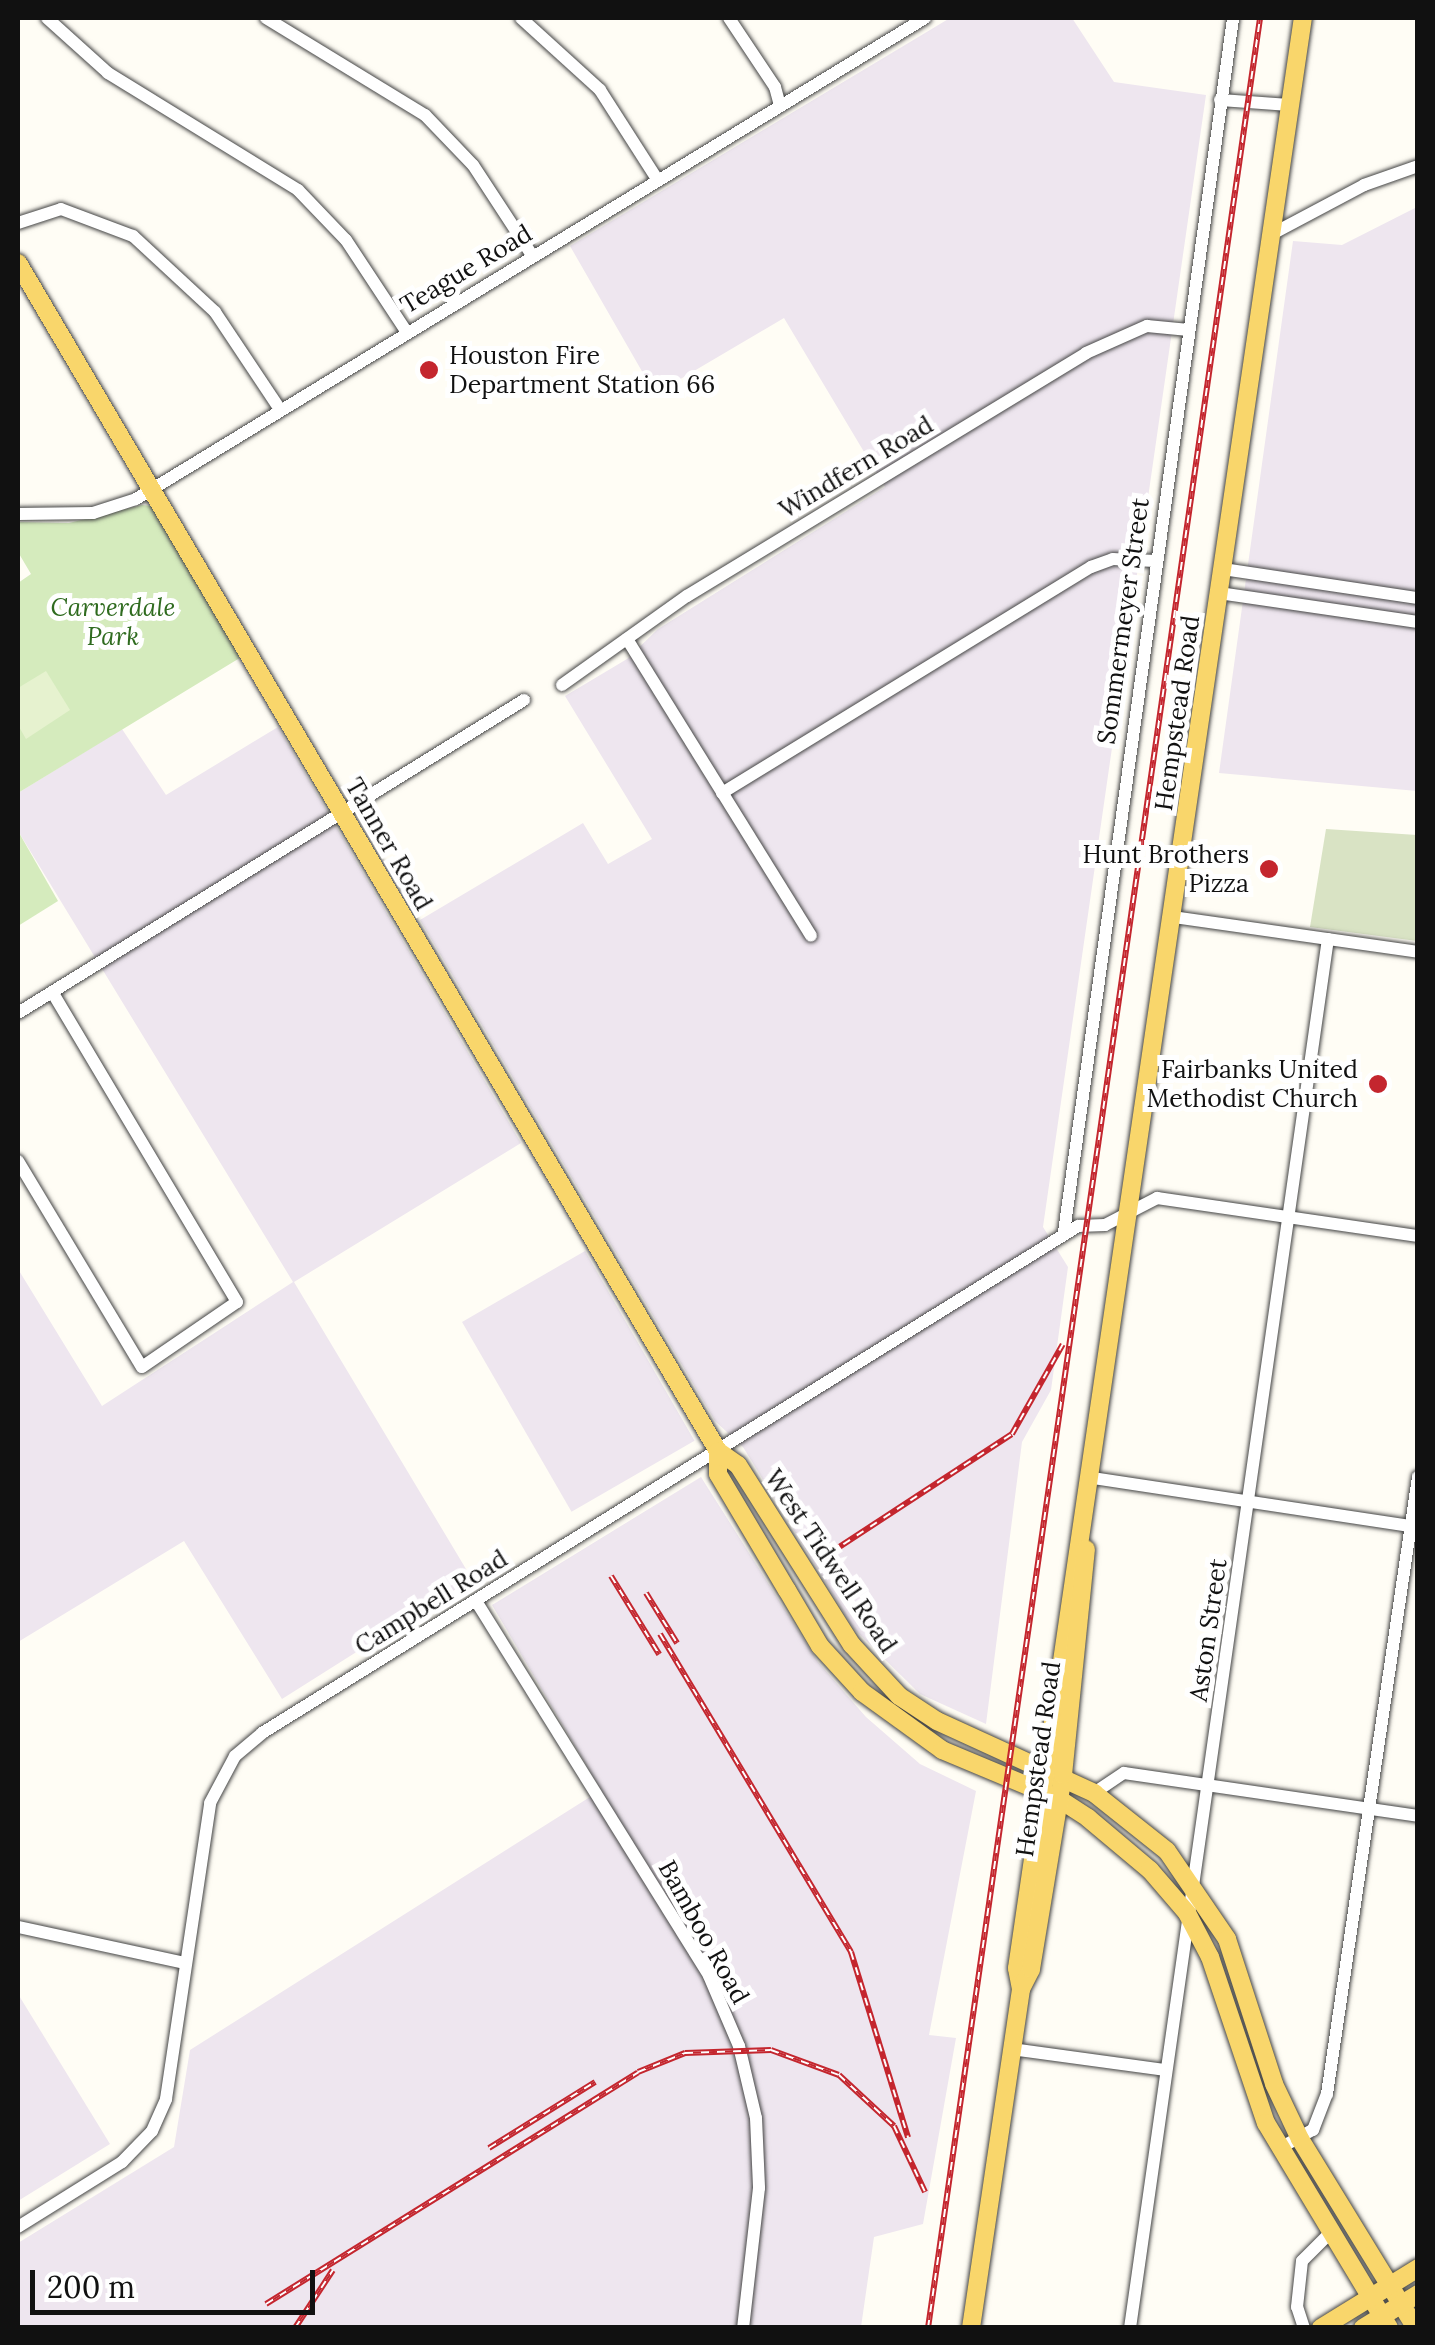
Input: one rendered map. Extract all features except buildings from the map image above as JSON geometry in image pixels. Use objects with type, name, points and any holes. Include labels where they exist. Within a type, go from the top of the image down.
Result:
[{"type":"main road","name":"Hempstead Road","points":[[971,2328],[1055,1772],[1130,1214],[1304,18]]},
{"type":"main road","name":"Tanner Road","points":[[18,262],[718,1451]]},
{"type":"main road","name":"West Tidwell Road","points":[[718,1451],[738,1465],[806,1578],[852,1645],[900,1696],[937,1721],[1094,1793],[1167,1851],[1192,1882],[1227,1939],[1274,2084],[1300,2138],[1390,2284],[1409,2299],[1416,2328]]},
{"type":"main road","name":"West Tidwell Road","points":[[718,1451],[718,1474],[820,1646],[890,1716],[942,1750],[1051,1795],[1150,1870],[1187,1913],[1233,2023],[1252,2089],[1280,2148],[1385,2322]]},
{"type":"main road","points":[[787,1590],[806,1578]]},
{"type":"main road","points":[[1233,2023],[1255,2016]]},
{"type":"main road","points":[[1320,2328],[1418,2268]]},
{"type":"main road","points":[[1362,2328],[1385,2322],[1409,2299]]},
{"type":"street","points":[[47,18],[108,74],[298,190],[346,240],[406,331]]},
{"type":"street","points":[[266,18],[376,80],[425,116],[473,165],[532,255]]},
{"type":"street","points":[[521,18],[600,90],[658,179]]},
{"type":"street","points":[[729,18],[775,87],[780,106]]},
{"type":"street","name":"Teague Road","points":[[18,514],[92,513],[150,490],[780,106],[907,22],[925,18]]},
{"type":"street","name":"Sommermeyer Street","points":[[1064,1232],[1233,18]]},
{"type":"street","points":[[1220,100],[1290,106]]},
{"type":"street","points":[[1272,234],[1364,184],[1418,166]]},
{"type":"street","points":[[18,223],[61,209],[132,236],[216,312],[279,408]]},
{"type":"street","name":"Windfern Road","points":[[562,685],[626,638],[1086,353],[1147,326],[1189,330]]},
{"type":"street","points":[[722,792],[1091,568],[1113,559],[1155,561]]},
{"type":"street","points":[[1223,568],[1418,598]]},
{"type":"street","points":[[1220,592],[1418,622]]},
{"type":"street","points":[[626,638],[811,936]]},
{"type":"street","points":[[18,1014],[524,700]]},
{"type":"street","points":[[1173,917],[1418,952]]},
{"type":"street","name":"Aston Street","points":[[1130,2328],[1328,939]]},
{"type":"street","points":[[18,1161],[142,1367],[237,1302],[52,992]]},
{"type":"street","name":"Campbell Road","points":[[18,2227],[122,2162],[152,2131],[166,2099],[210,1804],[235,1756],[262,1733],[1064,1232],[1130,1214],[1157,1198],[1418,1236]]},
{"type":"street","points":[[1280,2148],[1300,2138],[1322,2116],[1327,2094],[1414,1527],[1418,1477]]},
{"type":"street","points":[[1093,1478],[1414,1527]]},
{"type":"street","name":"Bamboo Road","points":[[476,1601],[709,1976],[738,2046],[756,2118],[759,2188],[743,2328]]},
{"type":"street","points":[[1094,1793],[1124,1772],[1418,1816]]},
{"type":"street","points":[[18,1927],[184,1963]]},
{"type":"street","points":[[1012,2049],[1166,2070]]},
{"type":"street","points":[[1304,2328],[1297,2308],[1302,2261],[1330,2233]]},
{"type":"shaded area","points":[[950,18],[1072,18],[1114,82],[1206,95],[1043,1227],[1068,1267],[1051,1390],[1022,1442],[986,1724],[920,1694],[854,1629],[743,1447],[715,1421],[420,920],[583,823],[608,864],[652,839],[565,696],[627,659],[658,629],[885,487],[784,318],[655,394],[570,246]]},
{"type":"shaded area","points":[[1417,207],[1417,791],[1219,773],[1293,241],[1342,245]]},
{"type":"shaded area","points":[[278,727],[521,1143],[294,1282],[472,1579],[282,1699],[184,1541],[18,1642],[18,1269],[102,1406],[293,1282],[18,831],[18,793],[122,729],[166,795]]},
{"type":"shaded area","points":[[585,1251],[695,1441],[572,1512],[462,1322]]},
{"type":"shaded area","points":[[701,1477],[818,1662],[866,1717],[920,1764],[976,1791],[929,2035],[956,2038],[923,2224],[874,2237],[861,2327],[18,2328],[18,2243],[174,2147],[190,2050],[601,1790],[492,1605]]},
{"type":"shaded area","points":[[18,1994],[110,2144],[18,2201]]},
{"type":"green space","name":"Carverdale Park","points":[[152,506],[243,656],[18,793],[18,583],[31,574],[18,552],[18,522],[69,523]]},
{"type":"green space","points":[[46,671],[70,710],[26,739],[18,725],[18,688]]},
{"type":"green space","points":[[1326,829],[1417,835],[1417,941],[1310,927]]},
{"type":"green space","points":[[18,831],[58,901],[18,926]]},
{"type":"railway","points":[[928,2328],[1260,18]]},
{"type":"railway","points":[[830,1553],[1012,1434],[1063,1344]]},
{"type":"railway","points":[[611,1576],[659,1654]]},
{"type":"railway","points":[[646,1593],[677,1643]]},
{"type":"railway","points":[[660,1634],[851,1952],[908,2137]]},
{"type":"railway","points":[[266,2304],[638,2072],[685,2053],[771,2050],[839,2075],[894,2126],[925,2192]]},
{"type":"railway","points":[[489,2148],[595,2082]]},
{"type":"railway","points":[[295,2328],[333,2270]]},
{"type":"place","name":"Houston Fire Department Station 66","points":[[429,370]]},
{"type":"place","name":"Hunt Brothers Pizza","points":[[1269,869]]},
{"type":"place","name":"Fairbanks United Methodist Church","points":[[1378,1084]]}]
